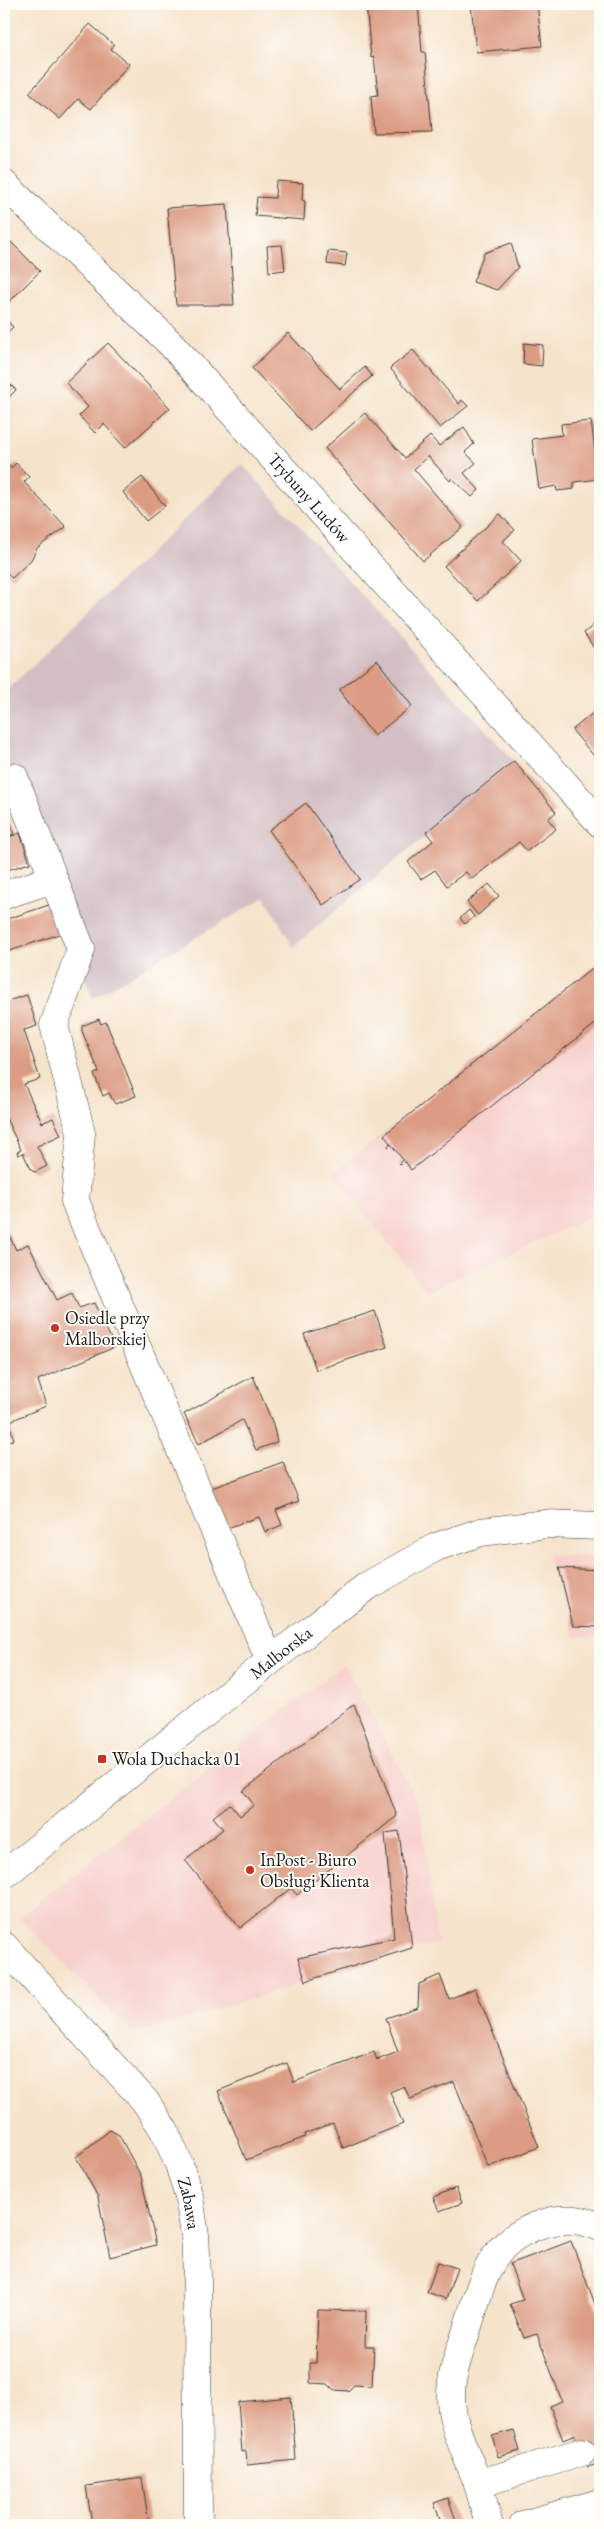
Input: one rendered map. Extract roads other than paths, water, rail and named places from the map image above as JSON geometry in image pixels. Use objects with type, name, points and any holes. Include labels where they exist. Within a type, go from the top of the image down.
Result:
[{"type":"street","name":"Trybuny Ludów","points":[[4,184],[172,344],[600,824]]},
{"type":"street","points":[[4,780],[14,777],[81,949],[54,1026],[81,1133],[75,1201],[270,1661]]},
{"type":"street","points":[[4,895],[53,878]]},
{"type":"street","name":"Malborska","points":[[4,1874],[270,1661],[367,1586],[436,1547],[481,1532],[546,1524],[600,1526]]},
{"type":"street","name":"Zabawa","points":[[4,1946],[145,2101],[164,2130],[179,2164],[189,2197],[198,2274],[198,2525]]},
{"type":"street","points":[[489,2525],[478,2484],[453,2418],[451,2396],[453,2376],[482,2281],[494,2257],[508,2240],[522,2230],[556,2219],[574,2219],[600,2227]]},
{"type":"street","points":[[478,2484],[582,2452]]},
{"type":"street","points":[[523,2525],[600,2503]]},
{"type":"place","name":"Osiedle przy Malborskiej","points":[[55,1328]]},
{"type":"place","name":"Wola Duchacka 01","points":[[102,1759]]},
{"type":"place","name":"InPost - Biuro Obsługi Klienta","points":[[250,1870]]}]
